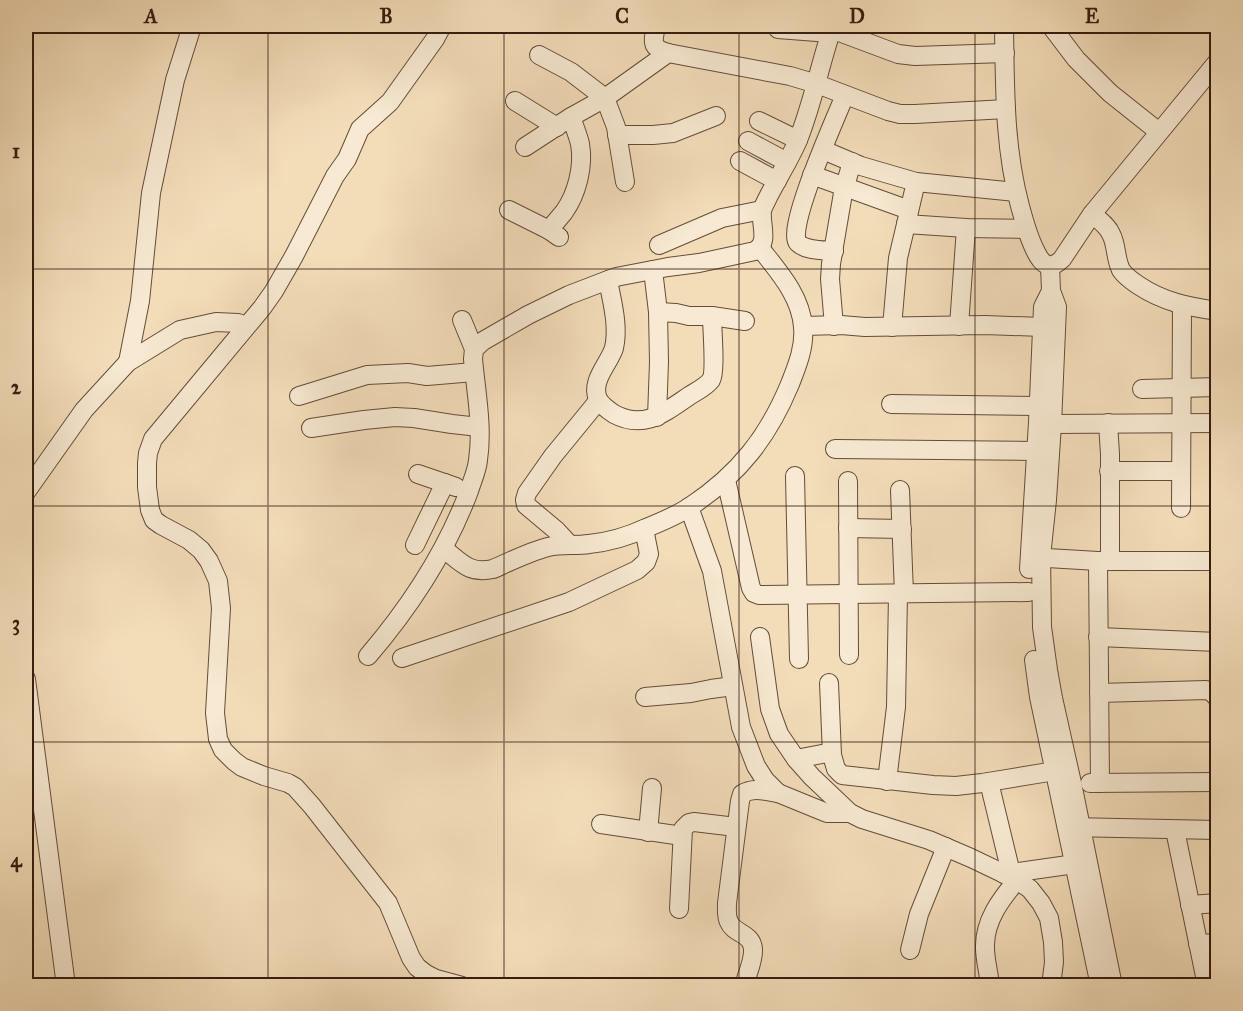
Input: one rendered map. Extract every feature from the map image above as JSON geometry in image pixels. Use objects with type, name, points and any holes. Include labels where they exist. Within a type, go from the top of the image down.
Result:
[{"type":"street","points":[[128,362],[140,301],[151,193],[175,80],[192,26]]},
{"type":"street","points":[[442,26],[390,102],[360,129],[347,159],[335,176],[274,291],[153,439],[147,463],[148,495],[154,520],[189,540],[201,550],[218,581],[221,620],[214,713],[218,739],[223,750],[243,767],[288,783],[302,794],[388,903],[417,967],[436,979],[462,986]]},
{"type":"street","points":[[656,26],[654,40],[655,47],[659,50],[790,76],[900,114],[1006,109]]},
{"type":"street","points":[[1004,26],[1006,109],[1016,192],[1026,229],[1038,257],[1050,266],[1062,259],[1092,214],[1218,61]]},
{"type":"street","points":[[1051,26],[1076,59],[1101,84],[1159,132]]},
{"type":"street","points":[[778,29],[831,29],[906,55],[1005,54]]},
{"type":"street","points":[[474,349],[483,341],[528,315],[608,280],[699,263],[760,248],[763,243],[762,210],[798,140],[817,84],[831,29]]},
{"type":"street","points":[[525,147],[605,98],[668,53]]},
{"type":"street","points":[[539,55],[571,72],[605,98],[617,135],[625,182]]},
{"type":"street","points":[[834,251],[806,248],[798,244],[796,240],[798,220],[812,175],[845,95]]},
{"type":"street","points":[[509,210],[554,233],[574,193],[581,167],[580,142],[564,122],[515,101]]},
{"type":"street","points":[[617,135],[673,133],[716,116]]},
{"type":"street","points":[[759,121],[798,140]]},
{"type":"street","points":[[748,141],[788,162]]},
{"type":"street","points":[[823,150],[852,162],[916,182],[1016,192]]},
{"type":"street","points":[[740,161],[777,181]]},
{"type":"street","points":[[834,326],[831,264],[845,187],[852,162]]},
{"type":"street","points":[[812,175],[845,187],[908,217],[966,228],[1026,229]]},
{"type":"street","points":[[892,327],[898,258],[916,182]]},
{"type":"street","points":[[659,245],[723,218],[762,210]]},
{"type":"street","points":[[1092,214],[1112,234],[1117,259],[1128,278],[1159,298],[1182,306],[1218,311]]},
{"type":"street","points":[[959,326],[966,228]]},
{"type":"street","points":[[444,549],[476,571],[493,569],[549,547],[600,543],[644,529],[689,507],[726,480],[769,428],[796,370],[802,347],[803,326],[792,291],[760,248]]},
{"type":"street","points":[[1050,266],[1051,291],[1057,307],[1043,417],[1036,451],[1034,557],[1062,779]]},
{"type":"street","points":[[653,270],[658,312],[657,417]]},
{"type":"street","points":[[608,280],[616,332],[613,352],[596,383],[595,391],[598,400],[607,410],[621,417],[633,420],[648,420],[657,417],[708,383],[713,374],[712,316]]},
{"type":"street","points":[[1051,291],[1043,307],[1042,327],[1047,500],[1034,557],[1029,592],[1030,632],[1040,697],[1113,986]]},
{"type":"street","points":[[1181,508],[1182,306]]},
{"type":"street","points":[[658,312],[745,321]]},
{"type":"street","points":[[368,656],[398,619],[444,549],[469,491],[478,461],[479,427],[474,349],[462,320]]},
{"type":"street","points":[[26,492],[84,410],[128,362],[180,330],[216,322],[238,323],[246,326]]},
{"type":"street","points":[[803,326],[1042,327]]},
{"type":"street","points":[[299,396],[367,375],[408,373],[427,376],[474,372]]},
{"type":"street","points":[[1142,389],[1218,387]]},
{"type":"street","points":[[570,545],[558,531],[526,505],[525,500],[527,493],[553,456],[598,400]]},
{"type":"street","points":[[891,404],[1108,423],[1218,423]]},
{"type":"street","points":[[311,428],[395,417],[479,427]]},
{"type":"street","points":[[1100,783],[1098,637],[1110,454],[1108,423]]},
{"type":"street","points":[[835,449],[1036,451]]},
{"type":"street","points":[[1109,471],[1181,471]]},
{"type":"street","points":[[418,474],[469,491]]},
{"type":"street","points":[[795,476],[800,659]]},
{"type":"street","points":[[726,480],[751,588],[759,595],[1029,592]]},
{"type":"street","points":[[848,481],[849,655]]},
{"type":"street","points":[[415,545],[445,483]]},
{"type":"street","points":[[887,781],[896,707],[901,594],[900,490]]},
{"type":"street","points":[[689,507],[712,571],[741,727],[756,766],[765,780],[778,793]]},
{"type":"street","points":[[848,528],[902,529]]},
{"type":"street","points":[[402,658],[569,602],[637,570],[646,562],[649,554],[644,529]]},
{"type":"street","points":[[1034,557],[1104,561],[1218,561]]},
{"type":"street","points":[[760,637],[772,715],[779,734],[796,759],[850,813],[946,847],[1011,875],[1030,889],[1041,903],[1048,918],[1054,962],[1051,986]]},
{"type":"street","points":[[1098,637],[1218,642]]},
{"type":"street","points":[[26,679],[66,986]]},
{"type":"street","points":[[829,683],[832,755],[836,770],[842,775],[956,786],[989,782],[1062,779],[1100,783],[1218,782]]},
{"type":"street","points":[[645,697],[733,686]]},
{"type":"street","points":[[1099,693],[1206,690],[1212,692],[1218,699]]},
{"type":"street","points":[[796,759],[823,753],[832,755]]},
{"type":"street","points":[[989,782],[1011,875],[986,934],[985,948],[990,986]]},
{"type":"street","points":[[648,832],[652,788]]},
{"type":"street","points":[[744,986],[754,952],[752,943],[729,923],[727,914],[736,827],[742,794],[748,790],[778,793],[827,813],[850,813]]},
{"type":"street","points":[[679,909],[682,829],[689,823],[736,827]]},
{"type":"street","points":[[602,824],[682,836]]},
{"type":"street","points":[[1074,827],[1218,830]]},
{"type":"street","points":[[1074,827],[1075,864],[1100,986]]},
{"type":"street","points":[[1175,830],[1198,944],[1210,984]]},
{"type":"street","points":[[910,950],[919,914],[946,847]]},
{"type":"street","points":[[1011,875],[1075,864]]},
{"type":"street","points":[[1190,905],[1218,903]]},
{"type":"street","points":[[1198,944],[1218,944]]}]
